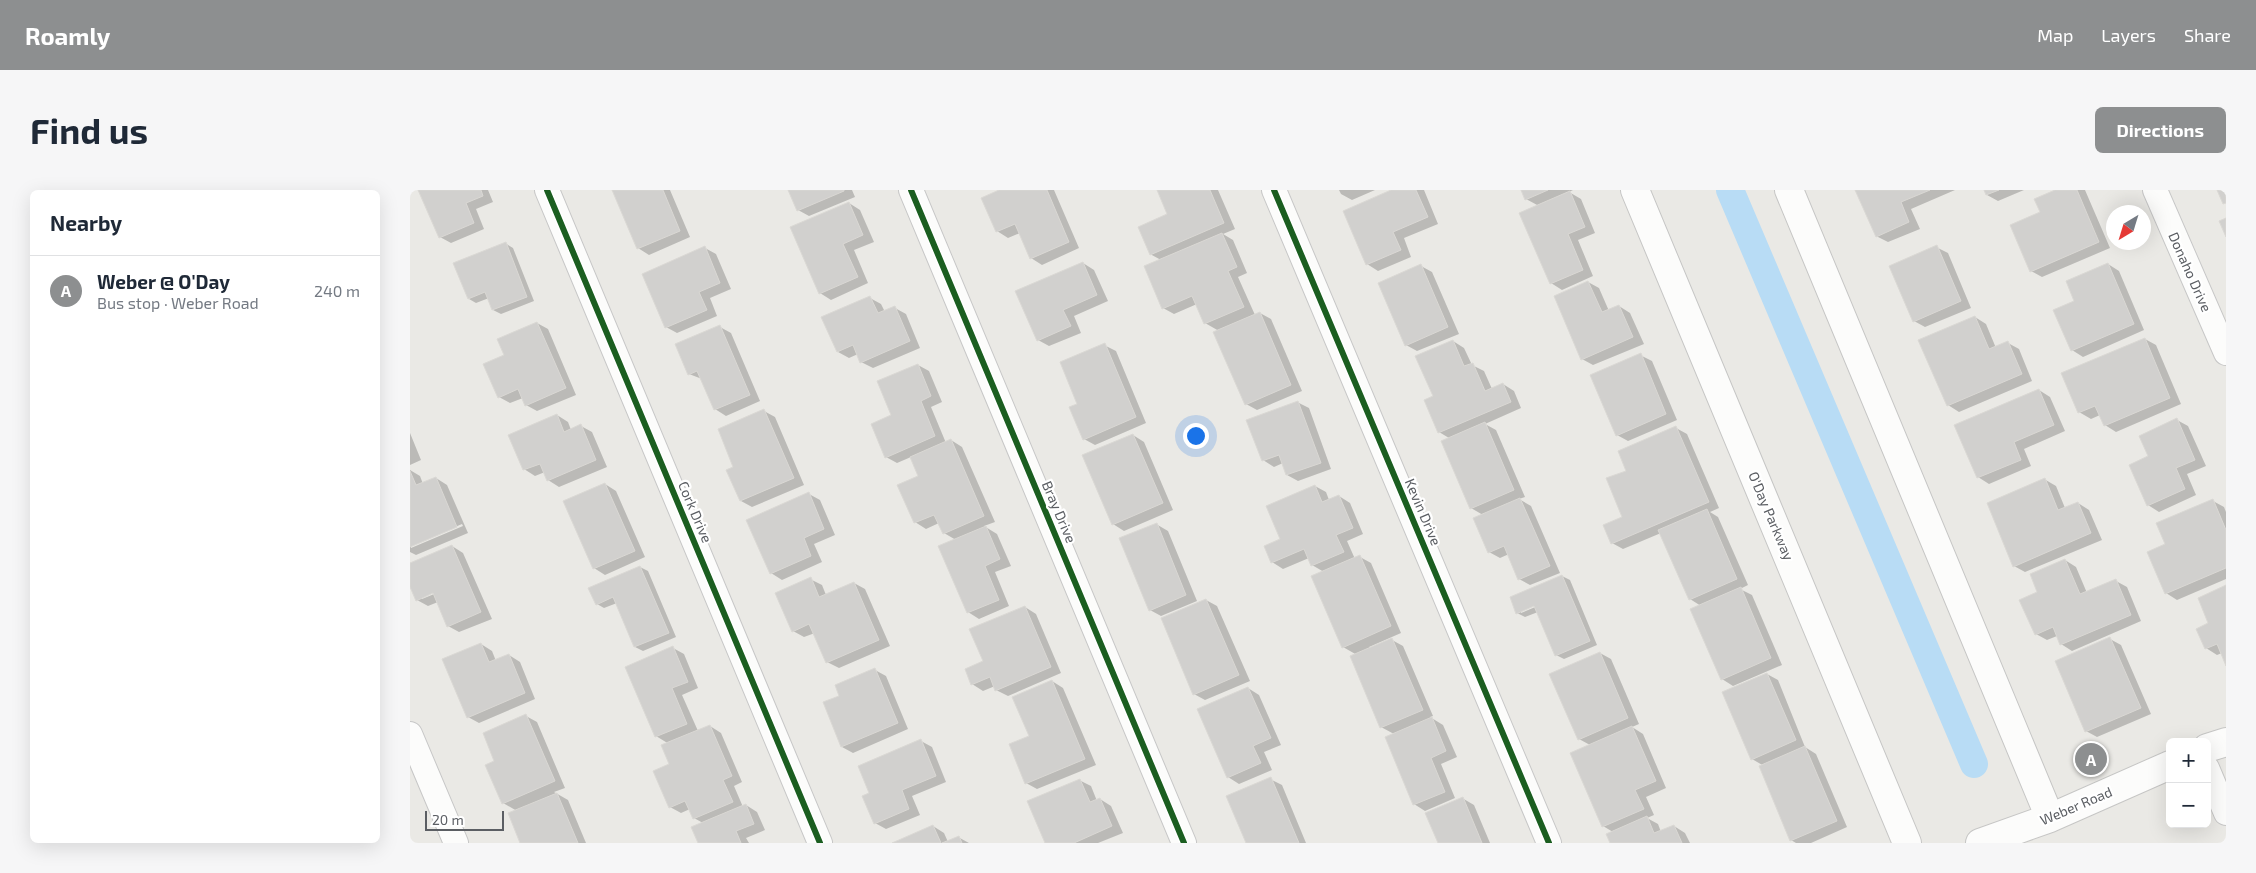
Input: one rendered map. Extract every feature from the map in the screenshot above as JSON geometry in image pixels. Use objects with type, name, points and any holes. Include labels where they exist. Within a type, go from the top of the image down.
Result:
[{"type":"street","name":"Cork Drive","points":[[547,190],[820,843]]},
{"type":"street","name":"Bray Drive","points":[[911,190],[1184,843]]},
{"type":"street","name":"Kevin Drive","points":[[1274,190],[1549,843]]},
{"type":"street","name":"O'Day Parkway","points":[[1635,190],[1907,843]]},
{"type":"street","points":[[1789,190],[2050,818]]},
{"type":"street","name":"Donaho Drive","points":[[2154,190],[2226,353]]},
{"type":"street","points":[[410,734],[456,843]]},
{"type":"street","points":[[2211,747],[2226,742]]},
{"type":"street","name":"Weber Road","points":[[1980,843],[2050,818],[2166,767]]},
{"type":"street","points":[[2211,777],[2226,813]]},
{"type":"building","points":[[418,190],[481,190],[483,196],[466,203],[474,223],[439,238]]},
{"type":"building","points":[[612,190],[663,190],[680,231],[637,249]]},
{"type":"building","points":[[788,190],[844,190],[844,191],[797,211]]},
{"type":"building","points":[[999,190],[1047,190],[1069,242],[1030,259],[1015,224],[996,232],[981,198]]},
{"type":"building","points":[[1157,190],[1210,190],[1224,223],[1150,255],[1138,227],[1167,214]]},
{"type":"building","points":[[1391,190],[1416,190],[1428,217],[1393,232],[1401,250],[1366,265],[1343,211]]},
{"type":"building","points":[[1521,190],[1548,190],[1525,200]]},
{"type":"building","points":[[1855,190],[1930,190],[1901,202],[1909,222],[1876,237]]},
{"type":"building","points":[[1984,190],[1999,190],[1986,195]]},
{"type":"building","points":[[2055,190],[2077,190],[2099,242],[2030,272],[2010,225],[2040,212],[2034,199]]},
{"type":"building","points":[[2217,190],[2226,190],[2226,203],[2223,204]]},
{"type":"building","points":[[1570,191],[1585,227],[1568,234],[1583,270],[1550,284],[1519,213]]},
{"type":"building","points":[[849,202],[863,235],[843,244],[858,277],[819,294],[790,227]]},
{"type":"building","points":[[2226,218],[2226,237],[2219,221]]},
{"type":"building","points":[[1222,233],[1237,267],[1228,271],[1244,307],[1204,324],[1192,296],[1162,309],[1144,266]]},
{"type":"building","points":[[506,242],[527,297],[492,310],[485,292],[468,299],[453,263]]},
{"type":"building","points":[[1937,245],[1961,301],[1913,322],[1889,266]]},
{"type":"building","points":[[705,246],[720,283],[699,292],[707,310],[665,328],[642,274]]},
{"type":"building","points":[[1083,262],[1097,295],[1063,310],[1071,326],[1037,341],[1015,291]]},
{"type":"building","points":[[2108,263],[2134,324],[2071,351],[2053,310],[2074,301],[2066,281]]},
{"type":"building","points":[[1421,264],[1448,327],[1405,346],[1378,283]]},
{"type":"building","points":[[1588,281],[1602,312],[1619,305],[1633,337],[1581,360],[1554,296]]},
{"type":"building","points":[[870,296],[878,313],[895,306],[910,341],[860,363],[853,345],[837,352],[821,317]]},
{"type":"building","points":[[1260,312],[1291,385],[1245,405],[1213,332]]},
{"type":"building","points":[[1975,316],[1989,349],[2008,341],[2022,374],[1947,406],[1918,340]]},
{"type":"building","points":[[537,322],[566,388],[525,406],[518,389],[498,398],[483,364],[504,355],[497,339]]},
{"type":"building","points":[[720,325],[750,395],[714,410],[697,371],[688,375],[675,344]]},
{"type":"building","points":[[2145,338],[2170,398],[2104,426],[2095,406],[2078,413],[2061,373]]},
{"type":"building","points":[[1453,340],[1464,366],[1473,363],[1485,391],[1503,383],[1511,402],[1438,433],[1424,400],[1433,396],[1415,356]]},
{"type":"building","points":[[1105,343],[1136,417],[1083,440],[1069,407],[1077,404],[1060,362]]},
{"type":"building","points":[[1641,353],[1666,414],[1616,436],[1590,375]]},
{"type":"building","points":[[918,364],[931,396],[921,401],[935,436],[885,458],[871,424],[891,415],[877,381]]},
{"type":"building","points":[[2039,389],[2054,425],[2014,442],[2021,460],[1977,478],[1954,425]]},
{"type":"building","points":[[1298,401],[1321,463],[1286,475],[1279,455],[1262,461],[1246,420]]},
{"type":"building","points":[[764,409],[794,478],[740,501],[726,470],[733,467],[718,429]]},
{"type":"building","points":[[557,414],[564,432],[581,424],[596,460],[547,481],[540,464],[523,470],[508,435]]},
{"type":"building","points":[[2177,418],[2195,460],[2176,468],[2185,489],[2147,506],[2129,465],[2148,456],[2139,436]]},
{"type":"building","points":[[1485,422],[1514,490],[1470,509],[1441,441]]},
{"type":"building","points":[[1676,426],[1709,502],[1611,544],[1603,525],[1622,517],[1606,478],[1626,471],[1618,451]]},
{"type":"building","points":[[1133,434],[1163,503],[1112,525],[1082,455]]},
{"type":"building","points":[[951,439],[984,516],[943,534],[934,515],[914,523],[897,485],[918,476],[910,457]]},
{"type":"building","points":[[410,471],[416,485],[436,477],[457,527],[410,547]]},
{"type":"building","points":[[2045,478],[2058,510],[2078,502],[2091,533],[2013,567],[1987,503]]},
{"type":"building","points":[[605,483],[635,551],[593,569],[563,501]]},
{"type":"building","points":[[1315,485],[1322,502],[1339,495],[1353,528],[1336,535],[1344,552],[1311,566],[1304,549],[1271,563],[1264,546],[1280,539],[1266,506]]},
{"type":"building","points":[[809,492],[824,529],[804,538],[811,556],[770,574],[746,520]]},
{"type":"building","points":[[1520,498],[1550,566],[1518,580],[1504,546],[1488,553],[1473,518]]},
{"type":"building","points":[[2213,499],[2226,530],[2226,568],[2165,594],[2147,552],[2165,544],[2156,523]]},
{"type":"building","points":[[1707,509],[1737,579],[1689,600],[1658,530]]},
{"type":"building","points":[[1157,523],[1186,595],[1149,611],[1119,538]]},
{"type":"building","points":[[986,526],[1000,559],[985,566],[999,600],[967,613],[938,546]]},
{"type":"building","points":[[452,545],[481,612],[447,627],[433,593],[416,601],[410,587],[410,563]]},
{"type":"building","points":[[1360,555],[1391,626],[1342,648],[1311,576]]},
{"type":"building","points":[[2065,559],[2080,594],[2116,579],[2131,615],[2060,645],[2053,627],[2035,635],[2019,600],[2037,592],[2030,574]]},
{"type":"building","points":[[640,566],[669,633],[634,647],[613,597],[596,605],[588,588]]},
{"type":"building","points":[[1562,575],[1590,641],[1555,656],[1534,606],[1516,614],[1510,597]]},
{"type":"building","points":[[811,577],[819,597],[854,582],[879,640],[826,663],[809,624],[792,632],[775,593]]},
{"type":"building","points":[[2226,585],[2226,666],[2217,644],[2205,649],[2196,629],[2208,623],[2198,598]]},
{"type":"building","points":[[1741,587],[1771,658],[1721,680],[1690,609]]},
{"type":"building","points":[[1206,599],[1239,675],[1193,695],[1161,618]]},
{"type":"building","points":[[1025,606],[1051,667],[995,691],[990,677],[971,685],[965,669],[983,661],[969,629]]},
{"type":"building","points":[[2110,637],[2141,708],[2085,732],[2055,661]]},
{"type":"building","points":[[1392,638],[1423,710],[1380,728],[1350,656]]},
{"type":"building","points":[[481,643],[489,662],[509,654],[525,693],[467,718],[442,659]]},
{"type":"building","points":[[673,646],[688,682],[672,688],[687,724],[655,737],[625,667]]},
{"type":"building","points":[[1600,652],[1628,718],[1578,740],[1549,674]]},
{"type":"building","points":[[875,668],[898,723],[841,747],[823,702],[839,696],[835,685]]},
{"type":"building","points":[[1767,673],[1796,740],[1751,760],[1722,692]]},
{"type":"building","points":[[1052,680],[1085,759],[1025,784],[1009,744],[1029,736],[1012,697]]},
{"type":"building","points":[[1248,687],[1271,738],[1253,746],[1261,763],[1227,778],[1197,709]]},
{"type":"building","points":[[526,714],[555,781],[502,804],[485,765],[494,761],[483,733]]},
{"type":"building","points":[[1432,717],[1446,751],[1431,758],[1445,792],[1413,805],[1385,737]]},
{"type":"building","points":[[710,725],[732,776],[723,780],[733,802],[693,819],[685,801],[669,808],[653,771],[669,764],[661,745]]},
{"type":"building","points":[[1632,726],[1656,781],[1635,790],[1644,809],[1602,827],[1570,753]]},
{"type":"building","points":[[921,739],[936,776],[902,790],[909,809],[874,824],[862,796],[869,793],[858,766]]},
{"type":"building","points":[[1805,746],[1837,821],[1790,841],[1759,766]]},
{"type":"building","points":[[1271,777],[1299,843],[1246,843],[1226,796]]},
{"type":"building","points":[[1080,779],[1090,802],[1100,798],[1112,826],[1074,843],[1045,843],[1027,801]]},
{"type":"building","points":[[557,793],[578,843],[520,843],[508,813]]},
{"type":"building","points":[[1463,797],[1482,843],[1438,843],[1425,813]]},
{"type":"building","points":[[746,804],[754,824],[736,831],[741,843],[698,843],[691,827]]},
{"type":"building","points":[[1647,816],[1654,833],[1674,825],[1682,843],[1610,843],[1606,834]]},
{"type":"building","points":[[933,825],[941,843],[892,843]]},
{"type":"building","points":[[959,836],[962,843],[942,843]]},
{"type":"waterway","points":[[1730,190],[1974,764]]},
{"type":"cycle path","points":[[547,190],[820,843]]},
{"type":"cycle path","points":[[911,190],[1184,843]]},
{"type":"cycle path","points":[[1274,190],[1549,843]]},
{"type":"place","name":"Weber @ O'Day","points":[[2091,759]]}]
